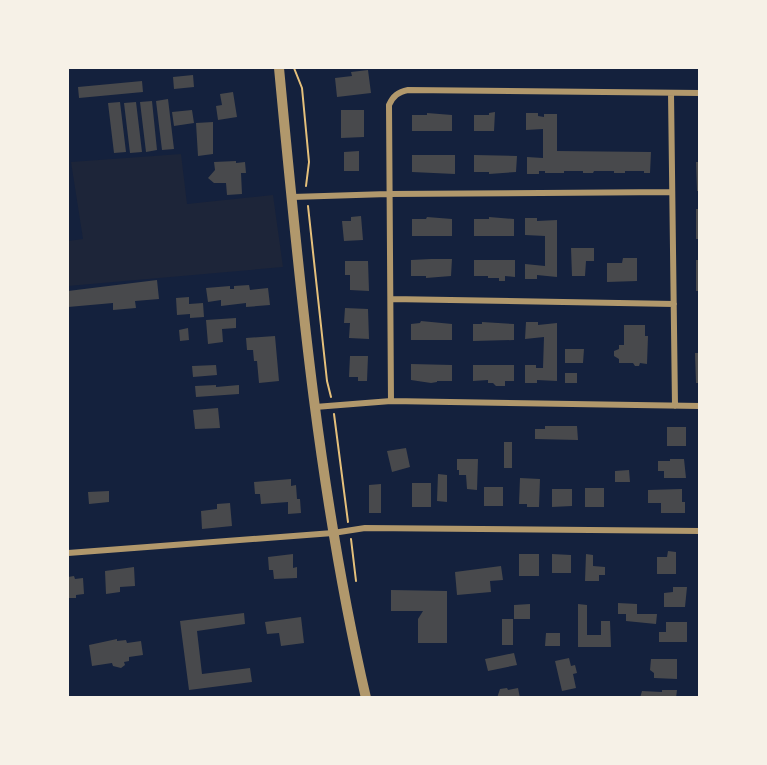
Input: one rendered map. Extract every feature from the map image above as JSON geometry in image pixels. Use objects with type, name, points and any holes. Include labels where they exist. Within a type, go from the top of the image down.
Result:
[{"type":"street","points":[[279,68],[315,407],[333,533],[366,698]]},
{"type":"street","points":[[391,401],[388,194],[389,105],[392,99],[401,92],[699,93]]},
{"type":"street","points":[[671,93],[675,406]]},
{"type":"street","points":[[292,197],[672,192]]},
{"type":"street","points":[[391,299],[674,304]]},
{"type":"street","points":[[315,407],[391,401],[699,406]]},
{"type":"street","points":[[68,554],[333,533],[365,528],[699,531]]},
{"type":"path","points":[[294,68],[302,88],[309,162],[305,180],[327,381],[357,587]]},
{"type":"shaded area","points":[[181,154],[187,204],[273,195],[283,267],[68,286],[68,241],[83,239],[71,162]]},
{"type":"building","points":[[368,70],[371,93],[337,97],[335,78],[352,76],[351,72]]},
{"type":"building","points":[[193,75],[194,87],[174,89],[173,77]]},
{"type":"building","points":[[142,81],[143,92],[79,98],[78,87]]},
{"type":"building","points":[[233,92],[237,117],[218,120],[216,106],[222,105],[220,94]]},
{"type":"building","points":[[168,99],[174,149],[162,150],[156,101]]},
{"type":"building","points":[[152,101],[157,150],[146,152],[140,102]]},
{"type":"building","points":[[120,102],[126,152],[114,153],[108,103]]},
{"type":"building","points":[[136,102],[142,152],[130,153],[124,103]]},
{"type":"building","points":[[192,110],[194,123],[174,126],[172,112]]},
{"type":"building","points":[[341,110],[364,110],[364,137],[341,138]]},
{"type":"building","points":[[495,112],[494,131],[474,131],[474,115],[489,115]]},
{"type":"building","points":[[427,113],[452,115],[452,131],[412,131],[412,115],[427,115]]},
{"type":"building","points":[[526,113],[538,113],[538,116],[544,117],[544,114],[557,114],[557,151],[651,152],[650,173],[644,173],[644,171],[583,173],[583,171],[564,171],[564,173],[545,173],[545,171],[539,171],[539,174],[527,174],[527,157],[543,158],[543,129],[526,130]]},
{"type":"building","points":[[213,122],[213,154],[198,156],[196,123]]},
{"type":"building","points":[[359,151],[359,171],[344,171],[344,152]]},
{"type":"building","points":[[412,155],[455,155],[455,174],[412,172]]},
{"type":"building","points":[[474,155],[517,156],[516,172],[489,174],[489,172],[474,172]]},
{"type":"building","points":[[236,161],[236,163],[245,162],[246,173],[241,173],[242,194],[227,195],[226,183],[214,183],[208,178],[215,170],[214,162]]},
{"type":"building","points":[[696,162],[699,162],[699,191],[697,191]]},
{"type":"building","points":[[696,209],[699,209],[699,239],[696,239]]},
{"type":"building","points":[[361,216],[363,240],[344,241],[342,221],[351,221],[351,217]]},
{"type":"building","points":[[427,217],[452,219],[452,236],[412,236],[412,219],[426,219]]},
{"type":"building","points":[[489,217],[514,219],[514,236],[474,236],[474,219],[489,219]]},
{"type":"building","points":[[525,218],[537,218],[537,221],[557,220],[557,277],[537,275],[537,279],[525,279],[525,264],[545,266],[545,236],[525,235]]},
{"type":"building","points":[[571,248],[594,248],[594,261],[586,261],[585,276],[572,276]]},
{"type":"building","points":[[623,258],[637,258],[637,281],[607,282],[607,263],[622,263]]},
{"type":"building","points":[[452,259],[451,276],[426,278],[426,276],[411,276],[411,260]]},
{"type":"building","points":[[474,260],[515,260],[515,277],[505,276],[505,281],[499,281],[499,278],[474,276]]},
{"type":"building","points":[[696,260],[699,260],[699,291],[696,291]]},
{"type":"building","points":[[345,261],[368,261],[369,291],[350,290],[350,275],[345,275]]},
{"type":"building","points":[[157,280],[159,299],[135,301],[136,308],[113,310],[113,303],[68,307],[68,291]]},
{"type":"building","points":[[249,285],[250,290],[268,288],[270,305],[246,307],[246,303],[221,306],[221,300],[208,302],[206,288],[230,286],[230,289],[234,289],[234,286]]},
{"type":"building","points":[[189,297],[189,304],[203,303],[204,317],[190,318],[190,314],[177,315],[176,298]]},
{"type":"building","points":[[345,308],[368,309],[369,339],[349,338],[350,323],[344,323]]},
{"type":"building","points":[[236,318],[236,328],[222,329],[223,342],[208,344],[206,320]]},
{"type":"building","points":[[421,321],[452,324],[452,340],[411,340],[411,324]]},
{"type":"building","points":[[482,322],[514,324],[514,340],[473,341],[473,324],[482,324]]},
{"type":"building","points":[[526,322],[538,322],[538,325],[557,323],[557,381],[537,380],[537,383],[525,383],[525,365],[536,365],[536,368],[543,368],[544,337],[525,339]]},
{"type":"building","points":[[624,325],[645,325],[645,336],[648,336],[647,364],[640,363],[639,366],[635,366],[633,363],[619,363],[619,359],[614,356],[614,351],[619,349],[619,345],[624,345]]},
{"type":"building","points":[[188,328],[189,340],[180,341],[179,330]]},
{"type":"building","points":[[275,336],[279,381],[259,383],[257,361],[254,361],[253,350],[247,350],[246,338]]},
{"type":"building","points":[[565,349],[584,349],[583,363],[565,363]]},
{"type":"building","points":[[695,353],[699,353],[699,383],[696,383]]},
{"type":"building","points":[[350,356],[368,356],[367,381],[358,381],[358,377],[349,377]]},
{"type":"building","points":[[411,364],[452,365],[452,381],[431,383],[411,380]]},
{"type":"building","points":[[216,365],[217,375],[193,377],[192,366]]},
{"type":"building","points":[[473,365],[514,365],[514,381],[505,381],[505,386],[496,386],[488,383],[488,380],[473,381]]},
{"type":"building","points":[[565,373],[577,373],[577,383],[565,383]]},
{"type":"building","points":[[216,385],[216,387],[239,385],[239,394],[196,397],[195,386]]},
{"type":"building","points":[[218,408],[220,428],[195,429],[193,410]]},
{"type":"building","points":[[545,426],[577,426],[578,440],[535,439],[535,429],[545,429]]},
{"type":"building","points":[[667,427],[686,427],[686,446],[667,446]]},
{"type":"building","points":[[504,442],[512,442],[512,468],[504,468]]},
{"type":"building","points":[[406,448],[410,467],[392,472],[387,451]]},
{"type":"building","points":[[457,459],[478,459],[477,490],[467,489],[466,475],[459,475],[459,470],[457,470]]},
{"type":"building","points":[[670,459],[684,459],[686,478],[664,478],[664,471],[658,471],[658,461],[670,461]]},
{"type":"building","points":[[629,470],[630,482],[615,482],[615,471]]},
{"type":"building","points":[[438,474],[447,475],[447,502],[437,501]]},
{"type":"building","points":[[520,478],[540,479],[539,507],[519,504]]},
{"type":"building","points":[[291,479],[291,486],[296,485],[301,513],[288,514],[288,502],[261,504],[260,494],[255,494],[254,482]]},
{"type":"building","points":[[412,483],[431,483],[431,507],[412,507]]},
{"type":"building","points":[[381,484],[381,513],[369,513],[369,485]]},
{"type":"building","points":[[484,487],[503,487],[503,506],[484,506]]},
{"type":"building","points":[[585,488],[604,488],[604,507],[585,507]]},
{"type":"building","points":[[552,489],[572,489],[572,506],[552,507]]},
{"type":"building","points":[[682,489],[685,513],[661,513],[661,503],[648,503],[648,490]]},
{"type":"building","points":[[109,491],[109,502],[89,504],[88,492]]},
{"type":"building","points":[[230,503],[232,526],[202,529],[201,511],[217,509],[217,504]]},
{"type":"building","points":[[668,551],[676,552],[676,574],[657,574],[657,557],[667,557]]},
{"type":"building","points":[[293,554],[293,568],[297,567],[297,578],[274,579],[273,570],[269,570],[268,557]]},
{"type":"building","points":[[519,554],[539,554],[539,576],[519,576]]},
{"type":"building","points":[[552,554],[571,555],[571,573],[552,573]]},
{"type":"building","points":[[586,554],[593,555],[593,566],[605,567],[605,575],[599,575],[599,581],[585,581]]},
{"type":"building","points":[[501,566],[503,580],[490,581],[491,592],[457,595],[455,572]]},
{"type":"building","points":[[134,567],[135,586],[120,587],[120,592],[106,594],[105,571]]},
{"type":"building","points":[[74,576],[75,579],[83,578],[84,594],[76,595],[76,598],[68,598],[68,577]]},
{"type":"building","points":[[673,587],[687,587],[685,607],[664,607],[664,593],[673,592]]},
{"type":"building","points":[[391,590],[447,591],[447,643],[418,643],[418,619],[423,611],[391,611]]},
{"type":"building","points":[[618,603],[637,604],[637,614],[657,614],[656,624],[626,621],[626,614],[618,614]]},
{"type":"building","points":[[530,604],[530,619],[514,619],[514,605]]},
{"type":"building","points":[[578,604],[587,605],[587,635],[601,635],[601,621],[610,621],[611,647],[578,647]]},
{"type":"building","points":[[244,613],[245,624],[197,631],[202,674],[250,668],[252,682],[189,690],[180,621]]},
{"type":"building","points":[[301,617],[304,643],[281,646],[279,633],[267,634],[265,622]]},
{"type":"building","points":[[502,619],[513,619],[513,645],[502,645]]},
{"type":"building","points":[[666,622],[687,622],[687,642],[659,642],[659,632],[666,632]]},
{"type":"building","points":[[546,633],[560,633],[560,646],[545,646]]},
{"type":"building","points":[[117,639],[117,641],[126,640],[127,643],[141,641],[143,655],[129,657],[129,661],[124,662],[125,665],[121,668],[113,666],[112,663],[92,666],[89,645]]},
{"type":"building","points":[[514,653],[517,665],[488,671],[485,659]]},
{"type":"building","points":[[569,658],[571,666],[575,665],[577,673],[573,674],[576,688],[562,691],[555,661]]},
{"type":"building","points":[[651,659],[677,659],[677,679],[654,678],[654,673],[650,670]]},
{"type":"building","points":[[507,688],[508,690],[518,688],[520,698],[497,698],[500,689]]},
{"type":"building","points":[[662,690],[677,690],[676,698],[640,698],[642,691],[662,692]]}]
